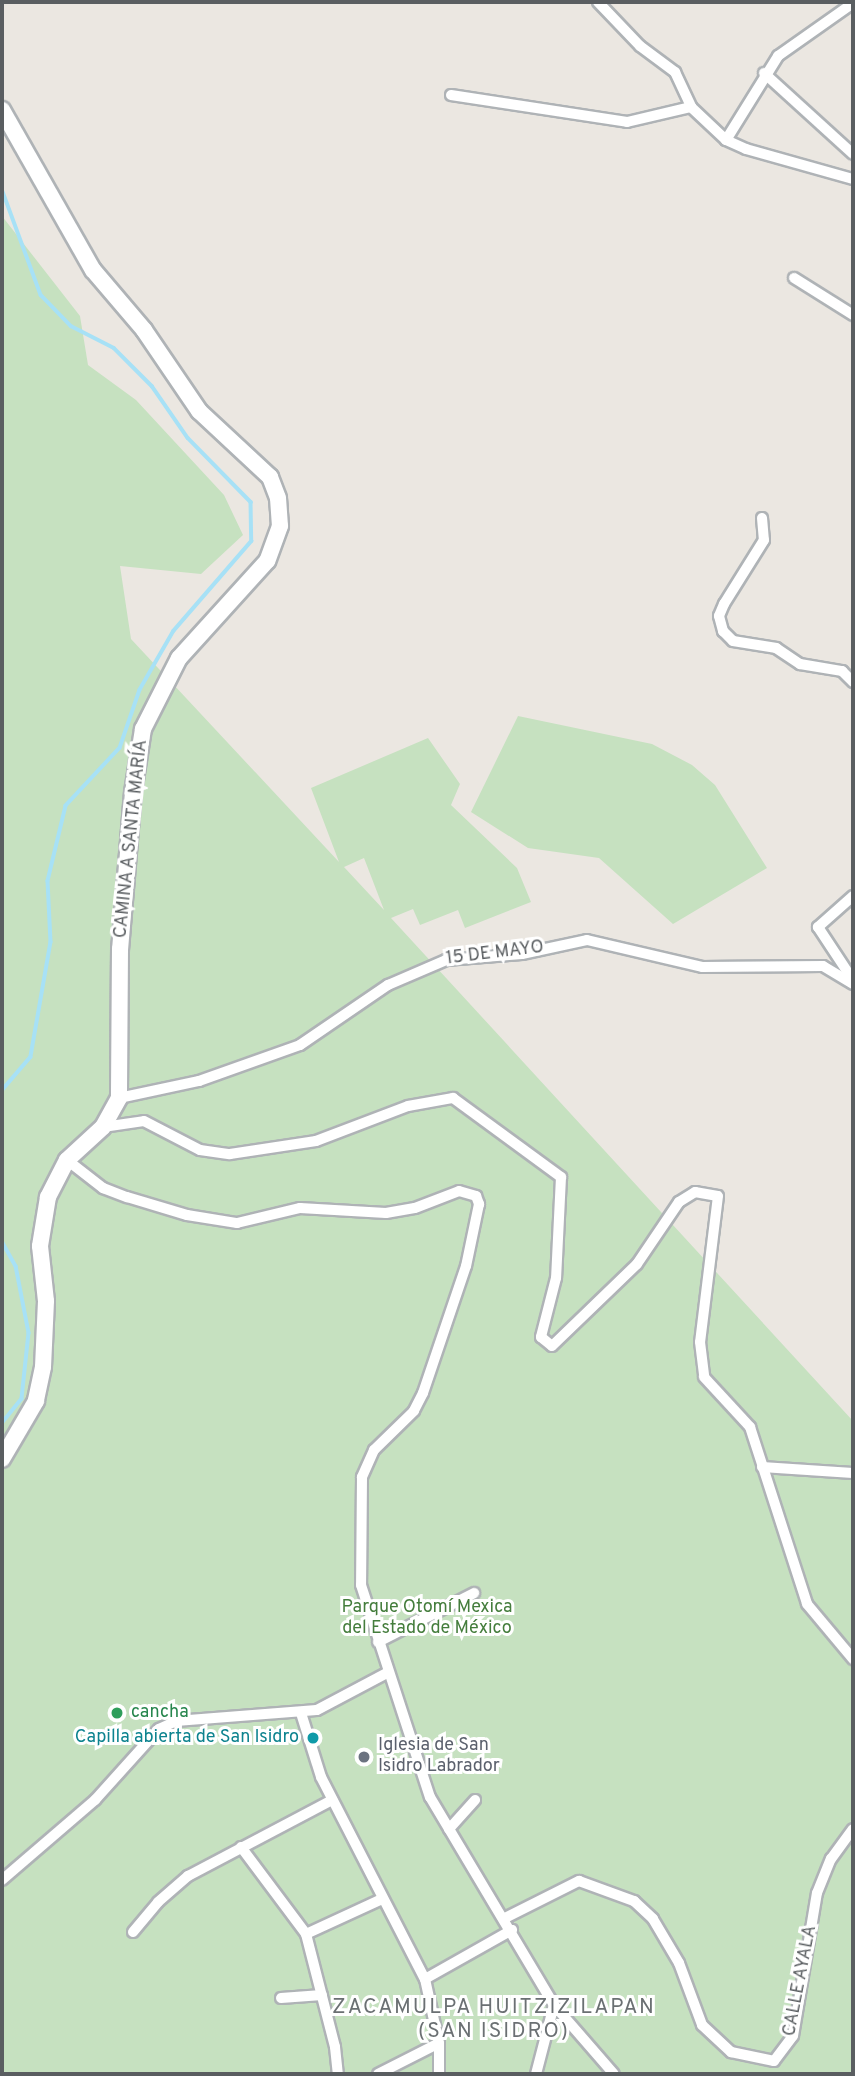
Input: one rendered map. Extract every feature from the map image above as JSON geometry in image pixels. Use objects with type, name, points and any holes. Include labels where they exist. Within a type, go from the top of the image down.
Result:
[{"type":"main road","name":"CAMINA A SANTA MARÍA","points":[[2,110],[93,270],[144,330],[199,411],[265,469],[275,485],[280,513],[279,537],[273,551],[190,642],[156,698],[144,729],[133,792],[120,948],[119,1098],[103,1128],[67,1160],[48,1197],[41,1235],[46,1327],[36,1402],[2,1459]]},
{"type":"street","points":[[598,2],[640,46],[675,72],[691,107],[726,140],[769,157],[853,179]]},
{"type":"street","points":[[726,140],[764,73],[795,41],[853,3]]},
{"type":"street","points":[[764,73],[853,154]]},
{"type":"street","points":[[451,95],[627,122],[691,107]]},
{"type":"street","points":[[794,278],[853,315]]},
{"type":"street","points":[[762,518],[766,537],[719,616],[723,631],[733,640],[776,648],[800,664],[842,671],[853,682]]},
{"type":"street","points":[[853,896],[818,927],[853,982]]},
{"type":"street","name":"15 DE MAYO","points":[[119,1098],[199,1081],[300,1045],[388,985],[446,960],[522,954],[587,940],[702,967],[823,966],[853,982]]},
{"type":"street","points":[[103,1128],[144,1121],[200,1150],[238,1153],[316,1142],[408,1106],[453,1098],[561,1177],[556,1278],[541,1337],[552,1346],[637,1264],[679,1202],[695,1192],[718,1196],[720,1206],[707,1277],[702,1368],[704,1377],[751,1427],[807,1604],[853,1659]]},
{"type":"street","points":[[67,1160],[103,1188],[127,1197],[187,1215],[237,1223],[300,1208],[386,1213],[469,1192],[479,1204],[466,1266],[423,1393],[414,1411],[374,1450],[362,1477],[361,1585],[421,1778],[554,2005],[614,2074]]},
{"type":"street","points":[[762,1467],[853,1473]]},
{"type":"street","points":[[378,1642],[474,1593]]},
{"type":"street","points":[[2,1880],[94,1800],[159,1729],[176,1721],[317,1710],[387,1673]]},
{"type":"street","points":[[301,1713],[332,1800],[425,1979],[439,2043],[439,2074]]},
{"type":"street","points":[[133,1932],[158,1902],[188,1876],[332,1800]]},
{"type":"street","points":[[449,1829],[475,1800]]},
{"type":"street","name":"CALLE AYALA","points":[[505,1918],[579,1881],[634,1901],[653,1919],[679,1963],[702,2025],[731,2052],[774,2061],[793,2036],[817,1893],[831,1859],[853,1829]]},
{"type":"street","points":[[241,1847],[306,1934],[338,2074]]},
{"type":"street","points":[[306,1934],[382,1899]]},
{"type":"street","points":[[425,1979],[512,1930]]},
{"type":"street","points":[[281,1998],[322,1995]]},
{"type":"street","points":[[536,2074],[554,2005]]},
{"type":"street","points":[[378,2074],[439,2043]]},
{"type":"green space","name":"Parque Otomí Mexica del Estado de México","points":[[2,216],[80,316],[88,365],[136,400],[224,495],[243,535],[201,574],[120,566],[131,639],[339,862],[311,788],[428,738],[460,784],[451,805],[517,868],[531,902],[465,928],[458,910],[420,925],[413,909],[391,918],[853,1421],[853,2074],[2,2074]],"holes":[[[364,858],[384,910],[344,867]]]},
{"type":"green space","points":[[518,716],[652,744],[692,765],[715,785],[767,868],[673,924],[599,858],[528,848],[471,812]]},
{"type":"waterway","points":[[2,189],[41,295],[71,326],[114,348],[152,386],[188,438],[251,502],[252,541],[174,631],[140,690],[120,748],[66,806],[48,881],[51,942],[31,1057],[2,1091]]},
{"type":"waterway","points":[[2,1241],[16,1266],[29,1333],[22,1399],[2,1424]]},
{"type":"place","name":"cancha","points":[[117,1713]]},
{"type":"place","name":"Capilla abierta de San Isidro","points":[[313,1738]]},
{"type":"place","name":"Iglesia de San Isidro Labrador","points":[[364,1757]]},
{"type":"district","name":"ZACAMULPA HUITZIZILAPAN (SAN ISIDRO)","points":[[494,2020]]}]
